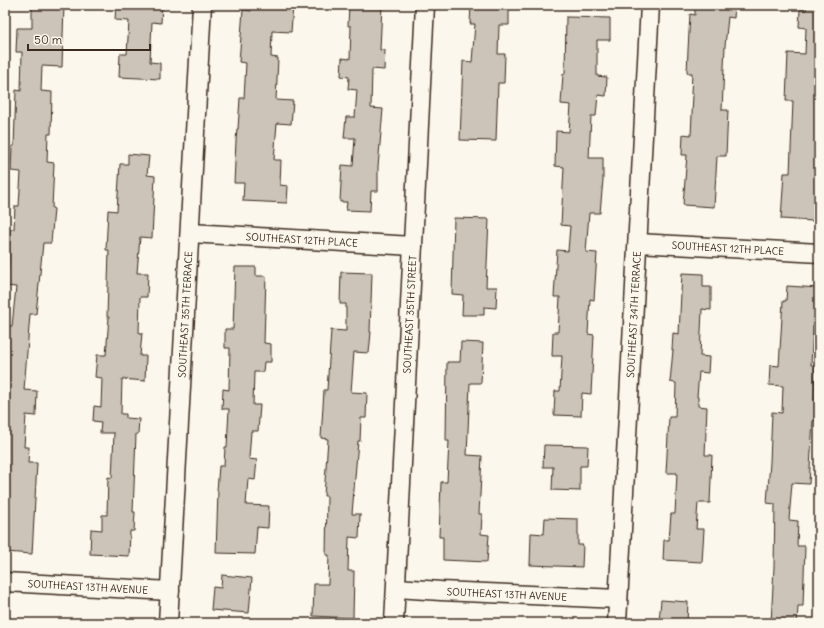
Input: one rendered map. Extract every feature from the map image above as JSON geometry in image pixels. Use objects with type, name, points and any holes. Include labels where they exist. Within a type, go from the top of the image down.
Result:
[{"type":"street","name":"SOUTHEAST 35TH TERRACE","points":[[168,623],[202,5]]},
{"type":"street","name":"SOUTHEAST 35TH STREET","points":[[394,623],[397,588],[425,5]]},
{"type":"street","name":"SOUTHEAST 34TH TERRACE","points":[[617,623],[650,5]]},
{"type":"street","name":"SOUTHEAST 12TH PLACE","points":[[190,234],[413,246]]},
{"type":"street","name":"SOUTHEAST 12TH PLACE","points":[[638,243],[819,253]]},
{"type":"street","name":"SOUTHEAST 13TH AVENUE","points":[[5,582],[170,591]]},
{"type":"street","name":"SOUTHEAST 13TH AVENUE","points":[[397,588],[618,599]]},
{"type":"building","points":[[32,5],[64,5],[62,67],[42,66],[41,91],[52,92],[51,134],[48,134],[47,162],[54,163],[52,208],[54,209],[51,243],[43,243],[36,314],[30,314],[24,390],[37,391],[36,416],[26,415],[24,447],[29,447],[28,463],[37,463],[32,554],[5,552],[5,493],[7,466],[5,466],[5,344],[6,326],[12,326],[16,287],[5,286],[5,280],[6,270],[8,271],[10,229],[14,229],[15,206],[19,206],[21,172],[11,171],[12,146],[14,146],[16,90],[21,91],[22,52],[16,52],[17,28],[32,28]]},
{"type":"building","points":[[116,5],[162,5],[161,23],[152,22],[150,62],[160,63],[160,79],[119,77],[120,54],[127,54],[129,21],[115,20]]},
{"type":"building","points":[[251,5],[293,5],[291,32],[272,31],[271,57],[278,58],[276,100],[293,101],[291,124],[277,123],[274,160],[281,160],[280,185],[288,186],[287,203],[243,201],[244,183],[234,183],[240,98],[244,98],[246,63],[239,62],[243,10],[251,11]]},
{"type":"building","points":[[349,5],[382,5],[380,50],[385,50],[384,70],[372,69],[371,108],[383,109],[378,167],[378,191],[371,191],[370,211],[346,210],[347,202],[340,202],[342,165],[353,166],[355,138],[344,138],[346,117],[355,117],[357,90],[348,89],[349,77],[341,76],[342,58],[350,59],[351,26],[348,26]]},
{"type":"building","points":[[471,5],[509,5],[509,25],[499,25],[498,54],[505,54],[504,83],[498,83],[496,141],[460,140],[463,61],[472,62],[475,24],[470,24]]},
{"type":"building","points":[[695,5],[735,5],[734,18],[728,17],[725,46],[722,110],[728,110],[726,156],[717,156],[714,207],[683,205],[687,155],[682,155],[683,134],[691,135],[693,94],[691,94],[692,73],[687,73],[690,14],[695,15]]},
{"type":"building","points":[[807,5],[819,5],[817,83],[819,83],[819,199],[815,199],[813,221],[781,219],[784,173],[790,173],[793,101],[786,101],[788,53],[805,54],[806,28],[799,27],[800,10],[806,10]]},
{"type":"building","points":[[566,17],[610,18],[610,40],[597,40],[597,76],[607,77],[606,96],[598,95],[596,116],[591,116],[589,158],[603,158],[603,180],[600,213],[589,213],[586,252],[597,253],[594,300],[590,299],[588,334],[594,335],[591,394],[582,393],[581,416],[554,415],[555,391],[560,391],[562,356],[552,356],[553,332],[558,332],[560,297],[554,297],[557,250],[568,251],[570,226],[561,225],[564,167],[555,166],[556,131],[569,132],[571,105],[561,104],[563,74],[565,74]]},
{"type":"building","points":[[128,154],[149,156],[147,175],[155,176],[152,238],[140,237],[137,273],[148,273],[147,297],[140,297],[139,333],[142,333],[140,356],[146,356],[145,381],[122,379],[121,414],[126,414],[126,418],[139,419],[138,434],[136,434],[133,512],[135,512],[134,531],[130,531],[129,556],[90,554],[91,529],[102,530],[102,515],[107,515],[108,477],[112,478],[114,433],[100,433],[101,422],[93,421],[94,406],[101,407],[102,378],[95,377],[97,355],[106,355],[109,317],[107,317],[109,250],[106,250],[108,210],[117,211],[120,164],[128,164]]},
{"type":"building","points":[[454,218],[489,219],[486,287],[497,287],[496,308],[484,307],[484,315],[462,315],[463,295],[452,294]]},
{"type":"building","points":[[235,267],[256,267],[256,276],[266,276],[264,343],[271,344],[271,362],[264,362],[263,372],[254,372],[253,405],[260,405],[258,431],[251,431],[249,459],[257,460],[255,480],[248,479],[246,505],[269,506],[268,528],[257,527],[255,554],[216,553],[219,466],[224,466],[225,447],[227,447],[229,409],[222,409],[223,389],[229,390],[230,348],[225,348],[225,329],[233,329]]},
{"type":"building","points":[[341,272],[372,273],[371,332],[369,353],[354,352],[351,392],[367,393],[366,418],[361,418],[360,441],[358,441],[352,514],[360,514],[359,538],[349,537],[348,571],[354,571],[353,618],[313,616],[314,584],[328,584],[329,555],[326,555],[327,496],[324,496],[328,439],[321,438],[324,390],[327,390],[331,330],[346,331],[346,304],[340,304]]},
{"type":"building","points":[[682,273],[703,274],[703,287],[711,287],[711,310],[702,309],[700,356],[709,357],[708,373],[699,372],[697,397],[698,406],[707,407],[705,455],[712,455],[710,503],[698,503],[696,529],[704,529],[702,562],[663,560],[664,540],[669,540],[671,514],[675,514],[677,473],[666,473],[669,417],[675,417],[676,383],[670,382],[673,333],[679,334]]},
{"type":"building","points":[[787,286],[819,288],[817,326],[813,326],[811,365],[815,365],[814,400],[818,400],[817,420],[813,420],[809,484],[792,483],[789,520],[798,521],[797,546],[805,546],[803,606],[798,606],[797,623],[771,623],[775,504],[767,503],[772,412],[782,413],[783,386],[769,385],[770,365],[779,366],[783,301],[786,301]]},
{"type":"building","points":[[461,342],[483,343],[481,383],[470,383],[467,455],[482,456],[479,514],[482,514],[481,534],[489,535],[487,562],[443,560],[443,537],[439,537],[441,482],[447,482],[449,441],[446,441],[447,362],[460,362]]},
{"type":"building","points":[[544,445],[588,446],[587,466],[580,466],[580,491],[552,490],[553,467],[543,467]]},
{"type":"building","points":[[545,518],[578,519],[578,545],[583,545],[582,567],[530,565],[531,533],[544,534]]},
{"type":"building","points":[[222,575],[252,578],[249,613],[211,610],[213,587],[221,588]]},
{"type":"building","points":[[661,600],[688,602],[687,623],[659,622]]}]
